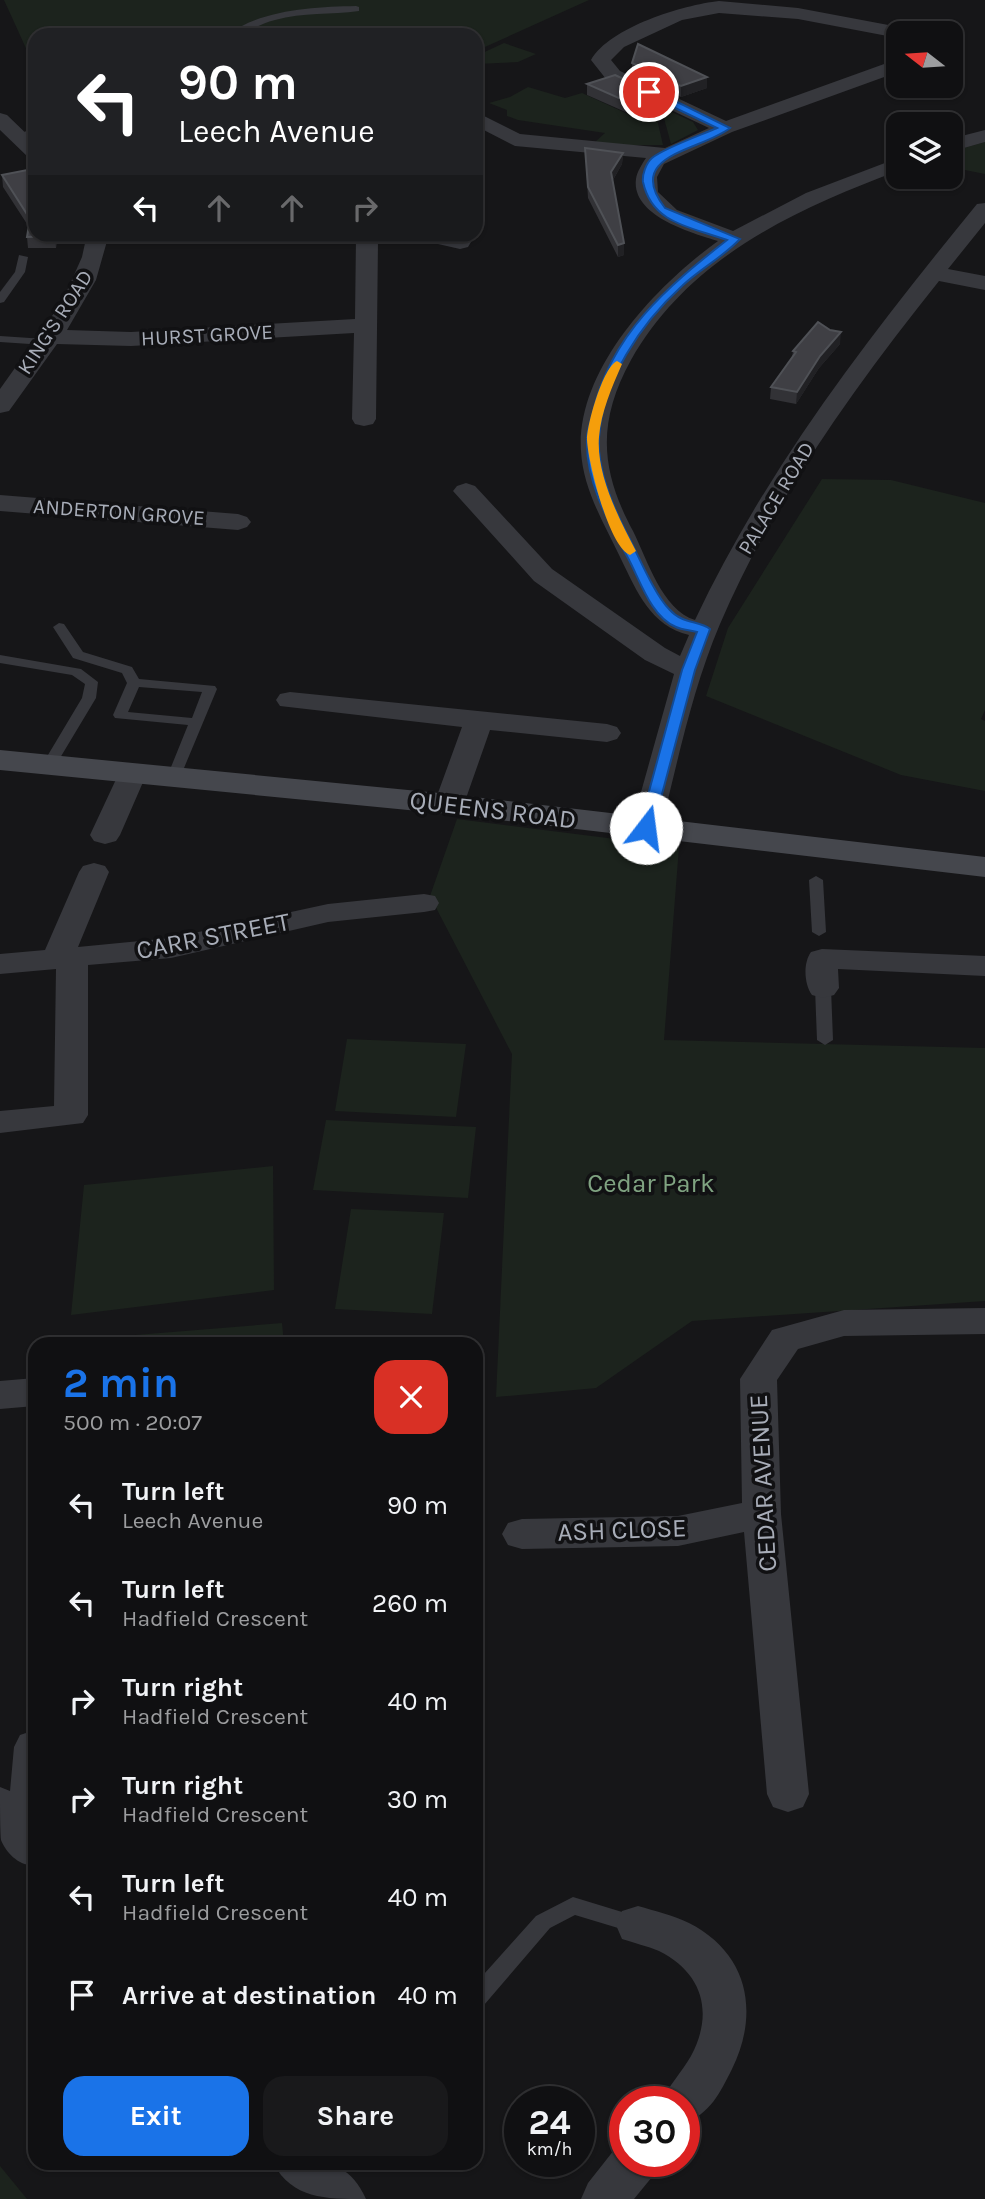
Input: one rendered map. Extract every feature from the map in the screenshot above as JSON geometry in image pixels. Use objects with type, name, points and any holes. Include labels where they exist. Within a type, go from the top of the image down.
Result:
[{"type":"main road","name":"QUEENS ROAD","points":[[0,760],[449,804],[985,867]]},
{"type":"street","points":[[725,128],[613,75],[601,60],[605,51],[616,43],[684,12],[711,7],[793,14],[886,31]]},
{"type":"street","points":[[735,239],[690,225],[661,210],[652,198],[647,176],[655,160],[725,128],[886,69]]},
{"type":"street","points":[[0,119],[18,136]]},
{"type":"street","points":[[483,122],[515,141],[664,154]]},
{"type":"street","points":[[963,142],[985,136]]},
{"type":"street","points":[[495,155],[515,141]]},
{"type":"street","points":[[704,629],[679,624],[662,610],[612,518],[598,476],[593,438],[603,393],[630,341],[653,309],[678,283],[735,239],[776,215],[886,169]]},
{"type":"street","name":"PALACE ROAD","points":[[646,828],[688,670],[704,629],[761,516],[829,411],[985,209]]},
{"type":"street","name":"KING'S ROAD","points":[[0,406],[80,289],[95,259],[97,242]]},
{"type":"street","points":[[364,419],[367,242]]},
{"type":"street","points":[[933,273],[985,283]]},
{"type":"street","name":"HURST GROVE","points":[[47,340],[131,339],[366,325]]},
{"type":"street","points":[[466,491],[543,575],[655,654],[688,670]]},
{"type":"street","name":"ANDERTON GROVE","points":[[0,503],[238,522]]},
{"type":"street","points":[[290,700],[607,733]]},
{"type":"street","points":[[449,804],[479,720]]},
{"type":"street","points":[[105,835],[133,773]]},
{"type":"street","points":[[0,1122],[71,1115],[64,958],[94,872]]},
{"type":"street","name":"CARR STREET","points":[[0,964],[171,947],[328,913],[424,903]]},
{"type":"street","points":[[821,960],[985,966]]},
{"type":"street","name":"CEDAR AVENUE","points":[[788,1794],[762,1514],[758,1379],[785,1339],[844,1323],[985,1321]]},
{"type":"street","name":"ASH CLOSE","points":[[522,1534],[678,1531],[762,1514]]},
{"type":"street","points":[[0,1805],[28,1844]]},
{"type":"street","points":[[638,1925],[666,1931],[705,1957],[725,1997],[726,2024],[719,2053],[699,2086]]},
{"type":"street","points":[[306,2170],[342,2199]]},
{"type":"street","points":[[605,2199],[622,2177]]},
{"type":"lane","points":[[248,28],[271,18],[313,10],[356,9]]},
{"type":"lane","points":[[0,300],[20,272],[23,257]]},
{"type":"lane","points":[[0,339],[47,340]]},
{"type":"lane","points":[[59,627],[78,654],[127,670],[134,683]]},
{"type":"lane","points":[[0,659],[76,672],[91,682],[89,698],[49,765]]},
{"type":"lane","points":[[134,683],[120,715],[197,722]]},
{"type":"lane","points":[[134,683],[210,690],[174,777]]},
{"type":"lane","points":[[816,880],[825,1040]]},
{"type":"lane","points":[[483,1989],[543,1922],[573,1906],[638,1925]]},
{"type":"green space","points":[[4,0],[589,0],[483,48],[483,28],[28,28],[28,53]]},
{"type":"green space","points":[[504,43],[536,54],[518,62],[483,64],[483,53]]},
{"type":"green space","points":[[528,87],[565,98],[582,93],[630,115],[641,111],[637,108],[648,101],[656,104],[654,106],[663,145],[604,145],[595,142],[605,133],[518,120],[507,116],[507,110],[489,103],[510,97]]},
{"type":"green space","points":[[661,107],[693,122],[698,130],[671,144]]},
{"type":"green space","points":[[985,142],[985,174],[963,170],[963,148]]},
{"type":"green space","points":[[822,479],[891,480],[985,503],[985,710],[981,719],[985,721],[985,791],[901,775],[706,696],[728,628]]},
{"type":"green space","name":"Cedar Park","points":[[457,819],[679,847],[664,1040],[985,1048],[985,1301],[692,1321],[596,1388],[496,1397],[512,1054],[430,896]]},
{"type":"green space","points":[[347,1039],[466,1044],[456,1117],[335,1111]]},
{"type":"green space","points":[[326,1120],[476,1127],[468,1198],[313,1190]]},
{"type":"green space","points":[[273,1166],[274,1290],[71,1315],[84,1185]]},
{"type":"green space","points":[[351,1209],[444,1213],[432,1314],[335,1309]]},
{"type":"green space","points":[[282,1323],[283,1337],[123,1337]]},
{"type":"green space","points":[[0,2166],[27,2199],[0,2199]]},
{"type":"building","points":[[638,44],[707,77],[681,86],[632,63]]},
{"type":"building","points":[[615,75],[656,94],[630,103],[587,84]]},
{"type":"building","points":[[585,148],[623,153],[611,172],[624,243],[618,245],[588,187]]},
{"type":"building","points":[[28,172],[28,216],[2,175]]},
{"type":"building","points":[[818,322],[830,330],[841,332],[820,356],[797,392],[771,387],[796,352],[793,351]]},
{"type":"slow traffic","points":[[617,364],[603,393],[593,438],[598,476],[612,518],[630,551]]},
{"type":"route","points":[[646,828],[688,670],[704,629],[679,624],[662,610],[612,518],[598,476],[593,438],[603,393],[622,352],[653,309],[678,283],[735,239],[690,225],[661,210],[652,198],[647,176],[655,160],[725,128],[649,92]]}]
